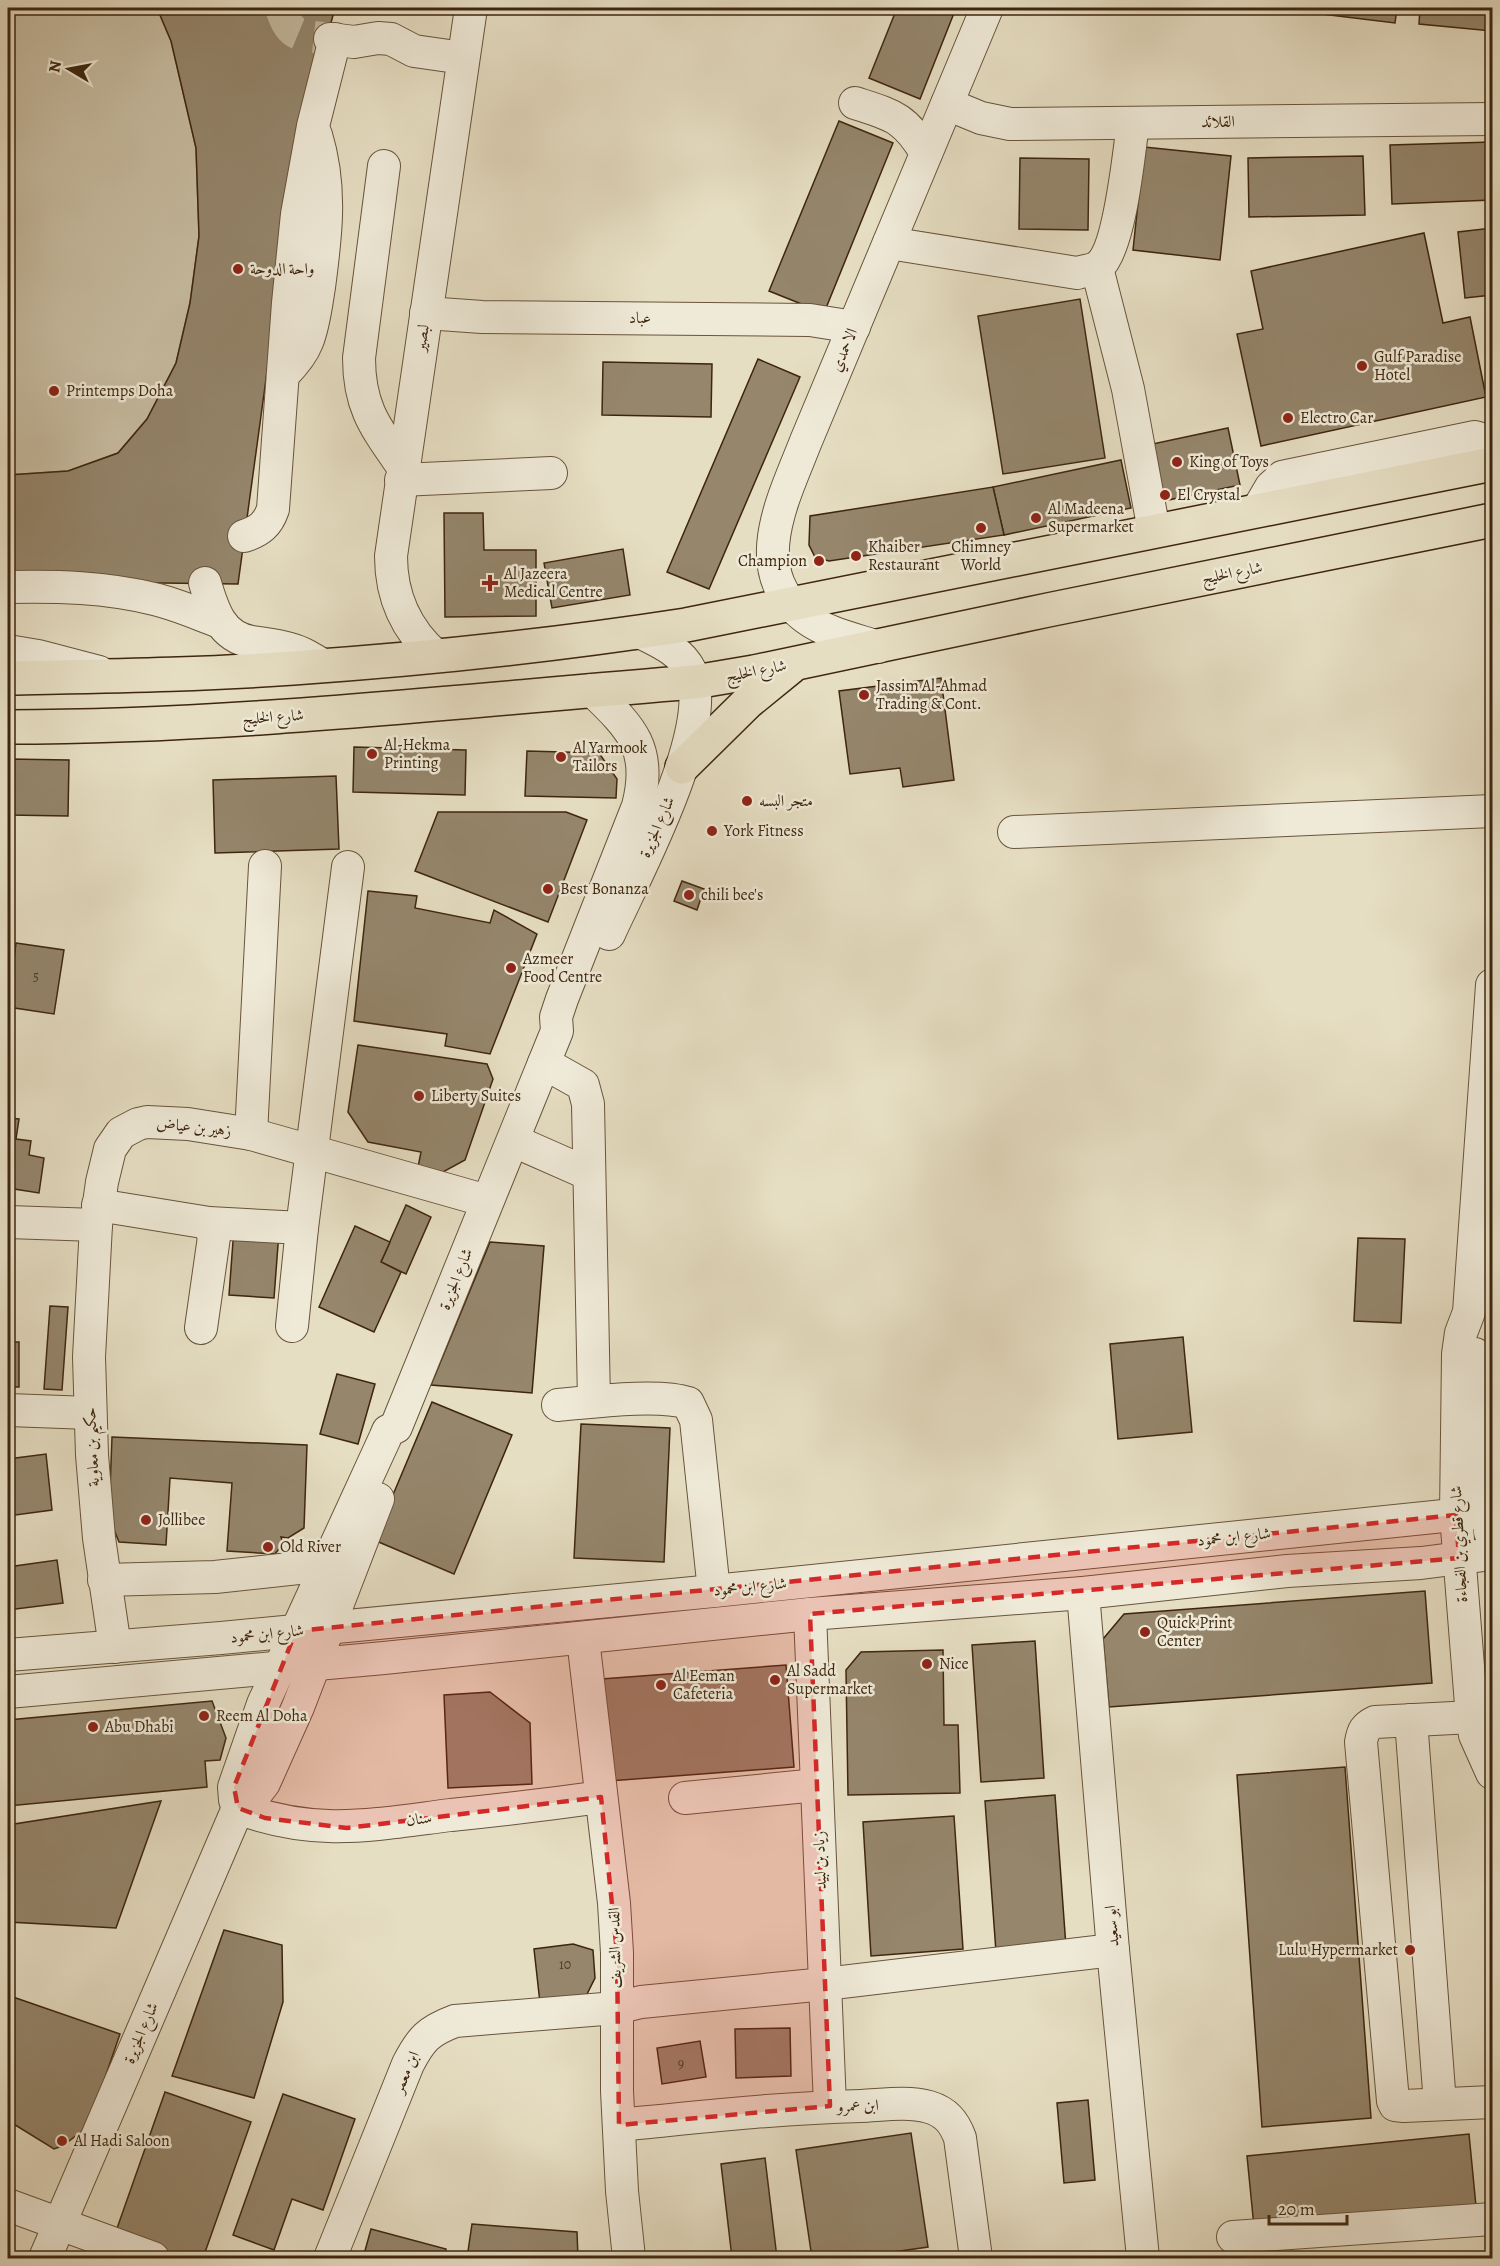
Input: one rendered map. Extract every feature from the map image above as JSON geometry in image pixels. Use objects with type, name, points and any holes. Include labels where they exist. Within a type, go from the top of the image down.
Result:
[{"type":"main road","points":[[8,678],[112,676],[324,666],[436,656],[640,632],[1492,464]]},
{"type":"main road","name":"شارع الخليج","points":[[8,728],[140,725],[242,719],[695,682],[796,664],[1048,610],[1489,525]]},
{"type":"main road","points":[[682,767],[748,702],[796,664]]},
{"type":"street","name":"لبصير","points":[[436,656],[413,632],[404,618],[393,587],[391,556],[471,8]]},
{"type":"street","name":"الاحمدي","points":[[878,647],[819,626],[790,604],[779,587],[771,549],[781,506],[806,441],[987,8]]},
{"type":"street","points":[[244,536],[255,533],[263,527],[273,509],[295,236],[313,126],[340,40],[382,55],[393,56],[414,51],[463,58]]},
{"type":"street","points":[[855,103],[894,116],[913,133],[926,153]]},
{"type":"street","points":[[894,116],[947,104]]},
{"type":"street","name":"القلائد","points":[[947,104],[981,118],[1010,124],[1492,119]]},
{"type":"street","points":[[889,243],[1077,273],[1097,268],[1108,256],[1119,216],[1133,123]]},
{"type":"street","points":[[384,166],[359,358],[359,376],[367,409],[380,434],[402,473],[551,473]]},
{"type":"street","points":[[1097,268],[1128,389],[1154,531]]},
{"type":"street","name":"عباد","points":[[426,313],[482,317],[810,320],[854,327]]},
{"type":"street","points":[[1257,511],[1271,487],[1282,477],[1475,436],[1492,442]]},
{"type":"street","points":[[205,583],[211,605],[220,622],[236,637],[289,648],[324,666]]},
{"type":"street","points":[[8,587],[59,586],[124,592],[157,600],[220,622]]},
{"type":"street","points":[[640,632],[669,647],[679,655],[689,668],[695,682]]},
{"type":"street","points":[[8,651],[75,664],[112,676]]},
{"type":"street","name":"شارع الجزيرة","points":[[557,1031],[567,1023],[576,1006],[666,809],[682,767],[694,721],[695,682]]},
{"type":"street","name":"شارع الجزيرة","points":[[45,2259],[238,1808],[234,1787],[263,1704],[388,1431],[396,1427],[514,1140],[557,1031],[556,1017],[562,999],[638,806],[643,788],[644,768],[633,735],[621,718],[592,690]]},
{"type":"street","points":[[1014,832],[1492,811]]},
{"type":"street","points":[[251,1134],[265,866]]},
{"type":"street","points":[[292,1326],[302,1228],[348,867]]},
{"type":"street","name":"شارع قطري بن الفجاءة","points":[[1492,985],[1469,1312],[1477,1367],[1492,1558]]},
{"type":"street","points":[[544,1063],[583,1085],[588,1104],[594,1401]]},
{"type":"street","name":"زهير بن عياض","points":[[97,1225],[110,1149],[121,1133],[138,1124],[188,1124],[251,1134],[487,1202]]},
{"type":"street","points":[[514,1140],[589,1174]]},
{"type":"street","points":[[8,1222],[97,1225],[209,1223],[302,1228]]},
{"type":"street","points":[[201,1328],[214,1236],[209,1223]]},
{"type":"street","name":"حكيم بن معاوية","points":[[97,1225],[90,1346],[90,1413],[95,1497],[104,1580],[115,1647]]},
{"type":"street","name":"شارع قطري بن الفجاءة","points":[[1469,1312],[1461,1334],[1458,1354],[1456,1515],[1459,1558],[1482,1716],[1475,1735],[1492,1773]]},
{"type":"street","points":[[1477,1367],[1492,1431]]},
{"type":"street","points":[[558,1406],[594,1401],[670,1399],[688,1403],[696,1420],[714,1591]]},
{"type":"street","points":[[8,1410],[90,1413]]},
{"type":"street","name":"شارع الجزيرة","points":[[238,1808],[248,1804],[264,1783],[298,1707],[399,1441],[399,1431],[396,1427]]},
{"type":"street","name":"شارع ابن محمود","points":[[8,1655],[296,1631],[714,1591],[1490,1511]]},
{"type":"street","name":"شارع ابن محمود","points":[[8,1692],[279,1669],[810,1614],[1083,1593],[1287,1572],[1459,1558],[1492,1558]]},
{"type":"street","points":[[104,1580],[215,1577],[326,1565]]},
{"type":"street","name":"ابو سعيد","points":[[1083,1593],[1113,1950],[1143,2259]]},
{"type":"street","name":"زياد بن لبيد","points":[[810,1614],[830,2106]]},
{"type":"street","name":"القدس الشريف","points":[[583,1639],[614,1903],[617,1953],[619,2125],[628,2259]]},
{"type":"street","points":[[1482,1716],[1375,1722],[1363,1731],[1362,1750],[1393,2101],[1395,2105],[1404,2106],[1492,2102]]},
{"type":"street","points":[[1411,1720],[1440,2104]]},
{"type":"street","points":[[685,1798],[817,1785]]},
{"type":"street","name":"سنان","points":[[238,1808],[265,1818],[303,1826],[347,1828],[601,1797]]},
{"type":"street","name":"ابن معمر","points":[[330,2259],[418,2044],[433,2030],[455,2021],[616,2008],[641,2002],[825,1984],[1113,1950]]},
{"type":"street","name":"ابن عمرو","points":[[619,2125],[830,2106],[915,2104],[943,2113],[955,2124],[960,2138],[976,2259]]},
{"type":"street","points":[[8,2205],[153,2259]]},
{"type":"street","points":[[1233,2237],[1492,2219]]},
{"type":"highlighted area","points":[[1456,1515],[1459,1558],[810,1614],[830,2106],[619,2125],[617,1953],[601,1797],[347,1828],[265,1818],[238,1808],[234,1787],[296,1631]]},
{"type":"shaded area","points":[[8,8],[157,8],[171,41],[196,148],[199,236],[190,303],[176,363],[147,419],[118,453],[68,471],[8,475]]},
{"type":"building","name":"واحة الدوحة","points":[[157,8],[335,8],[298,145],[238,584],[8,581],[8,475],[68,471],[118,453],[147,419],[176,363],[190,303],[199,236],[196,148],[171,41]]},
{"type":"building","points":[[897,8],[956,8],[920,99],[869,78]]},
{"type":"building","points":[[1289,8],[1397,8],[1395,23],[1289,10]]},
{"type":"building","points":[[1420,8],[1492,8],[1492,31],[1419,24]]},
{"type":"building","points":[[839,121],[893,143],[824,313],[769,291]]},
{"type":"building","points":[[1492,142],[1492,200],[1392,204],[1390,145]]},
{"type":"building","points":[[1144,147],[1231,156],[1220,260],[1133,250]]},
{"type":"building","points":[[1363,156],[1365,215],[1249,217],[1248,158]]},
{"type":"building","points":[[1020,158],[1089,159],[1088,230],[1019,229]]},
{"type":"building","points":[[1492,228],[1492,295],[1465,298],[1458,232]]},
{"type":"building","name":"Gulf Paradise Hotel","points":[[1424,233],[1443,323],[1470,317],[1486,397],[1261,446],[1237,334],[1263,329],[1251,271]]},
{"type":"building","points":[[1080,299],[1105,458],[1003,474],[978,316]]},
{"type":"building","points":[[758,359],[800,377],[709,589],[667,572]]},
{"type":"building","points":[[603,362],[712,364],[711,417],[602,415]]},
{"type":"building","points":[[1228,428],[1240,485],[1154,503],[1143,446]]},
{"type":"building","points":[[1121,460],[1131,508],[1004,535],[993,487]]},
{"type":"building","points":[[993,487],[1004,535],[829,561],[815,557],[809,545],[810,516]]},
{"type":"building","name":"Al Jazeera Medical Centre","points":[[444,513],[483,513],[484,550],[536,550],[536,616],[445,617]]},
{"type":"building","points":[[623,549],[630,595],[552,608],[544,563]]},
{"type":"building","points":[[941,678],[954,780],[903,787],[900,768],[850,774],[839,691]]},
{"type":"building","points":[[354,747],[466,750],[465,795],[353,792]]},
{"type":"building","points":[[527,751],[599,753],[617,779],[616,798],[525,796]]},
{"type":"building","points":[[8,759],[69,760],[68,816],[8,815]]},
{"type":"building","points":[[336,776],[339,849],[215,853],[213,780]]},
{"type":"building","points":[[438,812],[566,812],[587,820],[548,922],[415,871]]},
{"type":"building","name":"chili bee's","points":[[682,881],[704,889],[697,910],[674,901]]},
{"type":"building","points":[[368,891],[417,896],[415,908],[490,923],[494,910],[537,934],[490,1054],[445,1046],[447,1034],[354,1021]]},
{"type":"building","points":[[16,943],[64,950],[54,1014],[8,1007]]},
{"type":"building","name":"Liberty Suites","points":[[358,1045],[487,1064],[493,1079],[465,1160],[443,1172],[418,1167],[421,1152],[368,1142],[348,1112]]},
{"type":"building","points":[[8,1118],[19,1119],[16,1139],[31,1141],[29,1155],[44,1158],[39,1193],[8,1188]]},
{"type":"building","points":[[406,1205],[431,1217],[406,1274],[381,1262]]},
{"type":"building","points":[[355,1226],[390,1242],[381,1262],[401,1272],[374,1332],[319,1307]]},
{"type":"building","points":[[234,1228],[279,1232],[274,1298],[229,1295]]},
{"type":"building","points":[[1358,1238],[1405,1239],[1401,1323],[1354,1321]]},
{"type":"building","points":[[490,1242],[544,1246],[532,1393],[431,1385]]},
{"type":"building","points":[[50,1306],[68,1307],[62,1390],[44,1389]]},
{"type":"building","points":[[1183,1337],[1192,1432],[1118,1439],[1110,1344]]},
{"type":"building","points":[[8,1342],[19,1342],[19,1387],[8,1387]]},
{"type":"building","points":[[337,1374],[375,1384],[358,1444],[320,1434]]},
{"type":"building","points":[[432,1402],[512,1435],[454,1574],[374,1540]]},
{"type":"building","points":[[581,1424],[670,1428],[664,1562],[574,1558]]},
{"type":"building","points":[[112,1437],[307,1445],[304,1528],[288,1538],[281,1537],[283,1544],[275,1554],[227,1551],[232,1483],[170,1478],[166,1545],[119,1542],[109,1517]]},
{"type":"building","points":[[46,1454],[52,1510],[8,1516],[8,1459]]},
{"type":"building","points":[[57,1560],[63,1603],[8,1610],[8,1567]]},
{"type":"building","points":[[1425,1591],[1432,1683],[1109,1707],[1103,1639],[1124,1614]]},
{"type":"building","points":[[1035,1641],[1044,1778],[981,1782],[972,1645]]},
{"type":"building","points":[[943,1650],[944,1725],[958,1725],[960,1793],[848,1795],[846,1670],[861,1652]]},
{"type":"building","points":[[786,1665],[794,1767],[609,1781],[602,1679]]},
{"type":"building","points":[[490,1692],[530,1723],[532,1784],[448,1788],[444,1695]]},
{"type":"building","points":[[212,1701],[226,1738],[220,1760],[205,1761],[207,1787],[8,1806],[8,1720]]},
{"type":"building","points":[[1345,1767],[1371,2118],[1262,2127],[1237,1775]]},
{"type":"building","points":[[1055,1795],[1066,1947],[996,1952],[985,1801]]},
{"type":"building","points":[[161,1801],[116,1928],[8,1922],[8,1825]]},
{"type":"building","points":[[954,1816],[963,1949],[871,1956],[863,1822]]},
{"type":"building","points":[[224,1930],[282,1945],[283,2002],[254,2098],[172,2076]]},
{"type":"building","points":[[573,1944],[593,1950],[595,1978],[585,1998],[540,2003],[534,1949]]},
{"type":"building","points":[[13,1997],[120,2034],[88,2127],[62,2146],[54,2149],[12,2123]]},
{"type":"building","points":[[790,2028],[791,2076],[736,2078],[735,2029]]},
{"type":"building","points":[[700,2041],[706,2077],[662,2084],[657,2048]]},
{"type":"building","points":[[165,2092],[251,2122],[203,2258],[186,2258],[115,2234]]},
{"type":"building","points":[[283,2094],[355,2119],[323,2210],[292,2199],[274,2250],[233,2235]]},
{"type":"building","points":[[1088,2100],[1095,2180],[1064,2183],[1057,2103]]},
{"type":"building","points":[[911,2133],[928,2247],[851,2258],[812,2258],[796,2150]]},
{"type":"building","points":[[1469,2134],[1476,2206],[1254,2227],[1247,2156]]},
{"type":"building","points":[[765,2158],[777,2258],[732,2258],[721,2164]]},
{"type":"building","points":[[472,2224],[577,2232],[578,2258],[467,2258]]},
{"type":"building","points":[[371,2229],[446,2249],[444,2258],[363,2258]]},
{"type":"tunnel","points":[[281,8],[293,31],[298,34],[330,39]]},
{"type":"place","name":"واحة الدوحة","points":[[238,269]]},
{"type":"place","name":"Gulf Paradise Hotel","points":[[1362,366]]},
{"type":"place","name":"Printemps Doha","points":[[54,391]]},
{"type":"place","name":"Electro Car","points":[[1288,418]]},
{"type":"place","name":"King of Toys","points":[[1177,462]]},
{"type":"place","name":"El Crystal","points":[[1165,495]]},
{"type":"place","name":"Al Madeena Supermarket","points":[[1036,518]]},
{"type":"place","name":"Chimney World","points":[[981,528]]},
{"type":"place","name":"Khaiber Restaurant","points":[[856,556]]},
{"type":"place","name":"Champion","points":[[819,561]]},
{"type":"place","name":"Al Jazeera Medical Centre","points":[[490,583]]},
{"type":"place","name":"Jassim Al-Ahmad Trading & Cont.","points":[[864,695]]},
{"type":"place","name":"Al-Hekma Printing","points":[[372,754]]},
{"type":"place","name":"Al Yarmook Tailors","points":[[561,757]]},
{"type":"place","name":"متجر البسه","points":[[747,801]]},
{"type":"place","name":"York Fitness","points":[[712,831]]},
{"type":"place","name":"Best Bonanza","points":[[548,889]]},
{"type":"place","name":"chili bee's","points":[[689,895]]},
{"type":"place","name":"Azmeer Food Centre","points":[[511,968]]},
{"type":"place","name":"Liberty Suites","points":[[419,1096]]},
{"type":"place","name":"Jollibee","points":[[146,1520]]},
{"type":"place","name":"Old River","points":[[268,1547]]},
{"type":"place","name":"Quick Print Center","points":[[1145,1632]]},
{"type":"place","name":"Nice","points":[[927,1664]]},
{"type":"place","name":"Al Sadd Supermarket","points":[[775,1680]]},
{"type":"place","name":"Al Eeman Cafeteria","points":[[661,1685]]},
{"type":"place","name":"Reem Al Doha","points":[[204,1716]]},
{"type":"place","name":"Abu Dhabi","points":[[93,1727]]},
{"type":"place","name":"Lulu Hypermarket","points":[[1410,1950]]},
{"type":"place","name":"Al Hadi Saloon","points":[[62,2141]]}]
